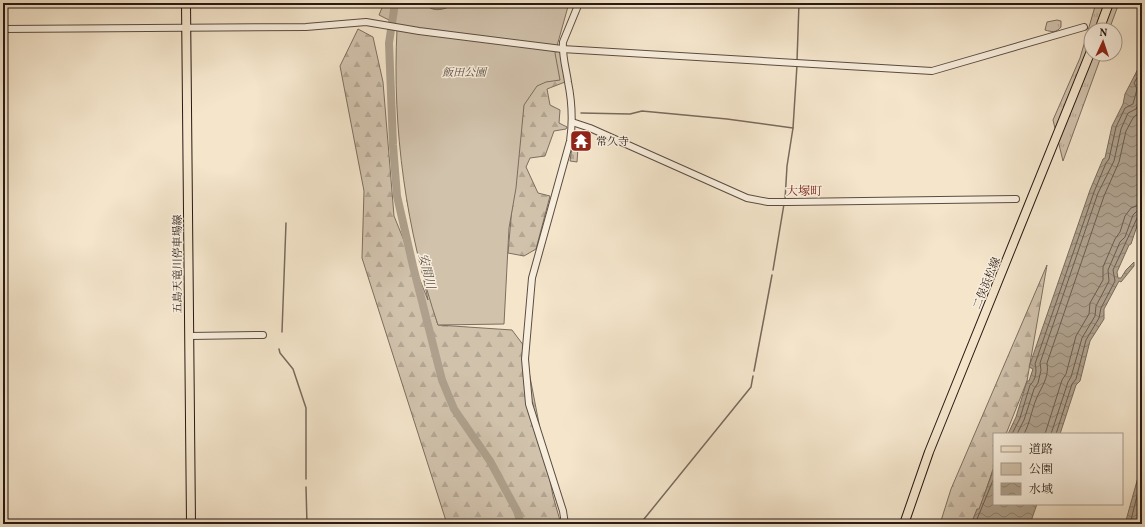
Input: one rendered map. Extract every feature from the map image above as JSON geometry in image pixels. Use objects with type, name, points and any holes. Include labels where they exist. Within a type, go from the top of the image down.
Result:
[{"type":"main road","name":"五島天竜川停車場線","points":[[186,3],[185,29],[191,524]]},
{"type":"main road","points":[[1102,22],[1109,3]]},
{"type":"main road","name":"二俣浜松線","points":[[904,524],[929,452],[1087,62]]},
{"type":"street","points":[[565,524],[563,511],[529,404],[525,359],[532,278],[570,141],[572,122],[562,49],[563,42],[579,3]]},
{"type":"street","points":[[3,30],[306,27],[366,22],[419,31],[562,49],[932,71],[1083,27]]},
{"type":"street","points":[[572,122],[746,198],[758,201],[788,202],[1016,199]]},
{"type":"street","points":[[189,336],[263,335]]},
{"type":"green space","name":"飯田公園","points":[[384,3],[569,3],[555,53],[560,80],[546,82],[537,86],[524,105],[516,188],[509,228],[504,324],[438,325],[417,253],[410,216],[399,142],[396,67],[397,29],[389,20],[379,15]]},
{"type":"green space","points":[[1096,3],[1119,3],[1112,22],[1090,22]]},
{"type":"green space","points":[[1057,20],[1061,21],[1061,27],[1059,29],[1054,32],[1045,30],[1047,22]]},
{"type":"green space","points":[[358,29],[373,37],[383,82],[394,216],[428,300],[407,200],[438,325],[512,330],[524,346],[553,496],[561,524],[447,524],[362,258],[364,191],[340,66]]},
{"type":"green space","points":[[1083,48],[1083,62],[1099,62],[1063,161],[1053,120]]},
{"type":"green space","points":[[560,51],[565,82],[547,89],[550,105],[560,110],[559,123],[567,127],[566,129],[554,131],[545,156],[530,158],[526,167],[538,193],[550,196],[536,249],[524,256],[508,253],[523,80],[531,56]]},
{"type":"green space","points":[[572,147],[578,148],[577,162],[570,161]]},
{"type":"green space","points":[[1047,265],[1027,381],[1006,433],[993,433],[993,469],[975,524],[940,524],[951,489]]},
{"type":"water","points":[[429,3],[455,3],[447,8],[436,10],[430,8]]},
{"type":"water","points":[[1142,61],[1142,217],[1117,272],[1118,278],[1121,278],[1134,262],[1134,266],[1121,282],[1119,281],[1104,309],[1104,319],[1090,341],[1080,381],[1076,385],[1060,433],[1008,433],[1016,417],[1027,381],[1029,381],[1033,369],[1029,367],[1090,190],[1103,159],[1105,158],[1112,126],[1123,104],[1125,94]]},
{"type":"water","points":[[1142,463],[1142,524],[1125,524]]},
{"type":"water","points":[[993,471],[993,505],[1037,505],[1030,524],[971,524],[977,509],[979,509]]},
{"type":"waterway","name":"安間川","points":[[395,3],[389,43],[393,145],[397,196],[413,266],[442,380],[454,409],[490,461],[517,511],[521,524]]},
{"type":"waterway","points":[[797,61],[799,3]]},
{"type":"waterway","points":[[785,200],[787,166],[793,128],[797,65]]},
{"type":"waterway","points":[[581,113],[630,114],[642,111],[727,119],[793,128]]},
{"type":"waterway","points":[[773,270],[784,204]]},
{"type":"waterway","points":[[282,332],[286,223]]},
{"type":"waterway","points":[[754,371],[772,275]]},
{"type":"waterway","points":[[279,349],[280,353],[293,369],[306,408],[306,479]]},
{"type":"waterway","points":[[640,524],[751,387],[753,376]]},
{"type":"waterway","points":[[306,487],[307,524]]},
{"type":"place","name":"常久寺","points":[[581,141]]},
{"type":"district","name":"大塚町","points":[[804,191]]}]
